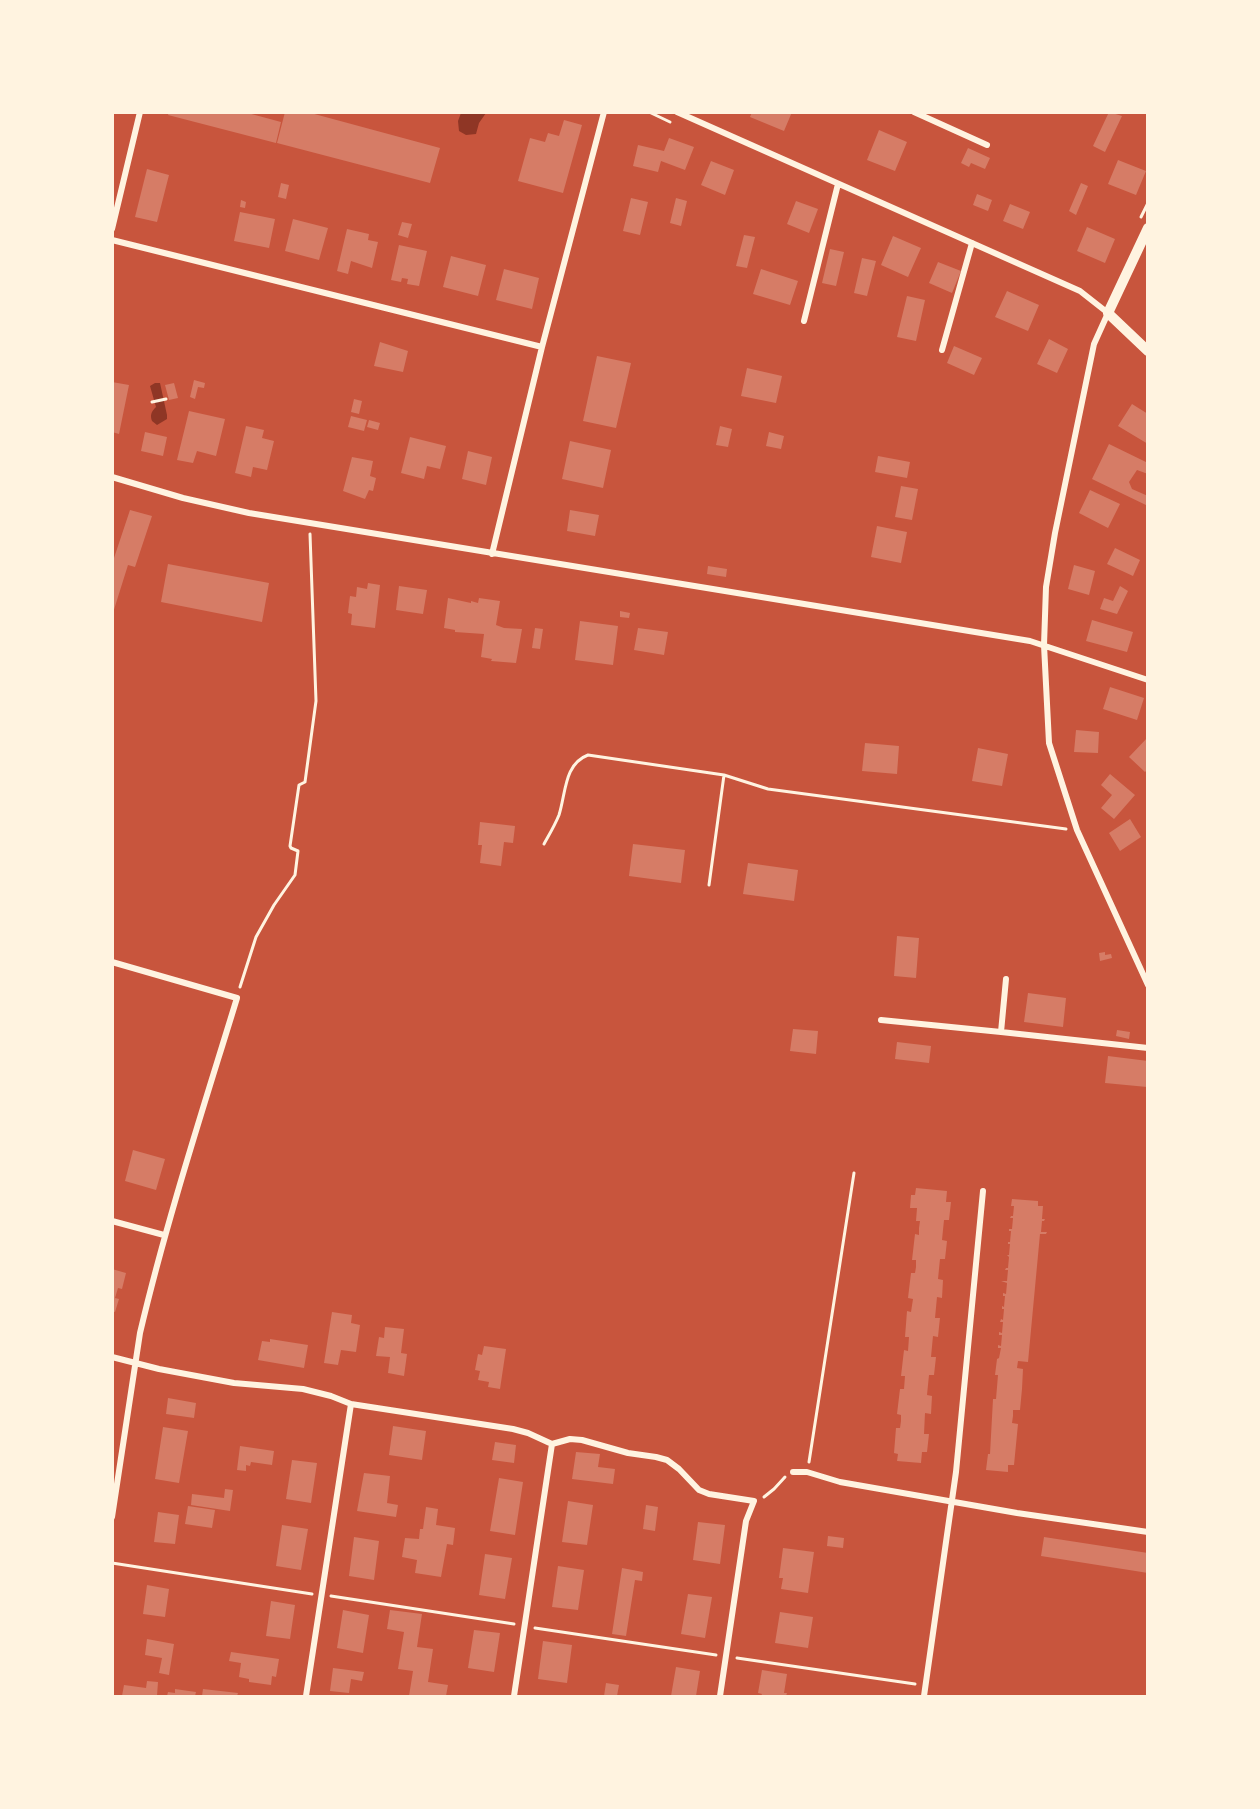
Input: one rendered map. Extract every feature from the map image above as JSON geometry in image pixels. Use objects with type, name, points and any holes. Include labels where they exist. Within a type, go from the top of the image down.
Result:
[{"type":"street","points":[[112,229],[140,112]]},
{"type":"street","points":[[492,554],[542,347],[604,112]]},
{"type":"street","points":[[677,112],[1080,291],[1108,313],[1148,351]]},
{"type":"street","points":[[914,112],[987,145]]},
{"type":"street","points":[[804,321],[838,184]]},
{"type":"street","points":[[1148,228],[1094,344],[1046,587],[1044,645],[1049,743],[1077,830],[1148,985]]},
{"type":"street","points":[[112,240],[542,347]]},
{"type":"street","points":[[942,350],[972,243]]},
{"type":"street","points":[[112,477],[183,498],[249,513],[1044,645],[1148,680]]},
{"type":"street","points":[[112,962],[237,998],[164,1234],[140,1333],[112,1517]]},
{"type":"street","points":[[1000,1032],[1006,980]]},
{"type":"street","points":[[881,1020],[1148,1048]]},
{"type":"street","points":[[924,1696],[952,1501],[983,1191]]},
{"type":"street","points":[[112,1221],[164,1234]]},
{"type":"street","points":[[112,1357],[159,1369],[234,1383],[303,1389],[351,1404],[513,1429],[552,1444],[570,1439],[582,1440],[628,1453],[656,1456],[673,1465],[699,1490],[709,1494],[754,1501],[746,1521],[720,1696]]},
{"type":"street","points":[[306,1696],[351,1404]]},
{"type":"street","points":[[513,1696],[552,1444]]},
{"type":"street","points":[[793,1472],[807,1472],[861,1487],[1148,1532]]},
{"type":"path","points":[[152,402],[166,399]]},
{"type":"path","points":[[237,998],[256,937],[274,905],[295,875],[298,851],[290,846],[299,785],[305,782],[315,701],[309,523]]},
{"type":"path","points":[[544,844],[558,816],[570,769],[578,758],[588,754],[724,775],[768,789],[1077,830]]},
{"type":"path","points":[[709,885],[724,775]]},
{"type":"path","points":[[807,1472],[854,1173]]},
{"type":"path","points":[[754,1501],[774,1490],[783,1478],[793,1472]]},
{"type":"shaded area","points":[[461,113],[486,113],[479,123],[476,134],[466,135],[459,131],[458,121]]},
{"type":"shaded area","points":[[160,383],[167,415],[167,419],[157,425],[151,417],[156,407],[150,386]]},
{"type":"building","points":[[169,112],[244,112],[281,122],[276,143],[168,115]]},
{"type":"building","points":[[285,112],[307,112],[440,148],[430,183],[277,143]]},
{"type":"building","points":[[752,112],[792,112],[784,131],[750,117]]},
{"type":"building","points":[[1109,112],[1122,116],[1105,152],[1093,146]]},
{"type":"building","points":[[564,120],[582,125],[563,193],[518,181],[530,138],[545,142],[548,133],[559,136]]},
{"type":"building","points":[[879,130],[907,142],[895,171],[867,160]]},
{"type":"building","points":[[669,138],[694,147],[685,170],[661,161],[658,172],[633,166],[638,145],[664,151]]},
{"type":"building","points":[[968,148],[990,158],[985,169],[971,163],[969,167],[961,163]]},
{"type":"building","points":[[1118,160],[1146,171],[1136,195],[1108,184]]},
{"type":"building","points":[[711,161],[734,170],[725,195],[701,185]]},
{"type":"building","points":[[147,169],[169,175],[157,222],[135,217]]},
{"type":"building","points":[[281,183],[289,185],[286,199],[278,197]]},
{"type":"building","points":[[1081,183],[1088,186],[1076,215],[1069,211]]},
{"type":"building","points":[[977,194],[992,200],[988,211],[973,205]]},
{"type":"building","points":[[631,198],[648,202],[640,235],[623,231]]},
{"type":"building","points":[[676,198],[687,201],[681,226],[670,223]]},
{"type":"building","points":[[241,200],[246,202],[245,208],[240,207]]},
{"type":"building","points":[[796,201],[818,209],[809,233],[787,224]]},
{"type":"building","points":[[1010,204],[1030,212],[1023,229],[1003,221]]},
{"type":"building","points":[[240,212],[275,219],[269,248],[234,241]]},
{"type":"building","points":[[293,219],[328,228],[319,260],[285,251]]},
{"type":"building","points":[[402,222],[412,224],[408,238],[398,235]]},
{"type":"building","points":[[1087,227],[1115,239],[1105,263],[1077,251]]},
{"type":"building","points":[[347,229],[369,234],[368,240],[378,242],[372,268],[351,261],[348,274],[337,271]]},
{"type":"building","points":[[744,235],[755,237],[747,268],[736,266]]},
{"type":"building","points":[[893,236],[921,248],[908,277],[881,265]]},
{"type":"building","points":[[399,245],[427,251],[419,286],[407,284],[408,279],[402,278],[401,282],[391,280]]},
{"type":"building","points":[[830,249],[844,252],[836,286],[822,283]]},
{"type":"building","points":[[451,256],[486,265],[478,296],[443,287]]},
{"type":"building","points":[[862,258],[876,261],[867,296],[854,293]]},
{"type":"building","points":[[938,262],[961,271],[952,293],[929,283]]},
{"type":"building","points":[[504,269],[539,278],[532,309],[496,300]]},
{"type":"building","points":[[761,269],[798,281],[790,305],[753,294]]},
{"type":"building","points":[[1007,291],[1039,305],[1028,331],[995,317]]},
{"type":"building","points":[[907,296],[925,300],[916,341],[897,337]]},
{"type":"building","points":[[1049,339],[1068,349],[1057,373],[1037,364]]},
{"type":"building","points":[[380,342],[408,351],[403,372],[374,366]]},
{"type":"building","points":[[954,346],[982,358],[974,375],[947,363]]},
{"type":"building","points":[[597,356],[631,363],[616,428],[583,421]]},
{"type":"building","points":[[747,368],[782,376],[776,403],[741,396]]},
{"type":"building","points":[[194,380],[205,383],[204,388],[198,387],[195,399],[190,397]]},
{"type":"building","points":[[112,382],[129,385],[119,434],[112,432]]},
{"type":"building","points":[[174,383],[178,398],[169,400],[165,385]]},
{"type":"building","points":[[354,399],[362,401],[359,414],[351,412]]},
{"type":"building","points":[[1132,404],[1148,414],[1148,444],[1118,426]]},
{"type":"building","points":[[189,411],[225,419],[216,456],[197,451],[193,463],[177,460]]},
{"type":"building","points":[[351,416],[367,420],[364,431],[348,427]]},
{"type":"building","points":[[369,420],[380,423],[378,430],[367,427]]},
{"type":"building","points":[[246,426],[264,430],[262,438],[274,441],[267,470],[253,467],[251,477],[235,473]]},
{"type":"building","points":[[720,426],[732,429],[728,447],[716,445]]},
{"type":"building","points":[[145,432],[167,437],[163,456],[141,451]]},
{"type":"building","points":[[769,432],[784,436],[781,449],[766,446]]},
{"type":"building","points":[[410,437],[446,446],[440,469],[427,466],[424,479],[401,473]]},
{"type":"building","points":[[570,441],[611,450],[603,488],[562,479]]},
{"type":"building","points":[[1109,444],[1148,463],[1148,474],[1137,470],[1129,482],[1132,489],[1148,496],[1148,506],[1092,479]]},
{"type":"building","points":[[468,451],[492,457],[486,485],[462,479]]},
{"type":"building","points":[[878,456],[910,462],[907,478],[875,472]]},
{"type":"building","points":[[352,457],[373,461],[370,476],[376,478],[373,491],[369,490],[365,499],[343,491]]},
{"type":"building","points":[[901,486],[918,489],[912,520],[895,517]]},
{"type":"building","points":[[1090,490],[1120,504],[1108,528],[1079,513]]},
{"type":"building","points":[[130,510],[152,516],[135,567],[128,565],[112,616],[112,558],[114,558]]},
{"type":"building","points":[[570,510],[599,515],[595,536],[567,531]]},
{"type":"building","points":[[877,526],[907,532],[901,563],[871,557]]},
{"type":"building","points":[[1115,548],[1140,560],[1133,576],[1107,564]]},
{"type":"building","points":[[168,564],[269,583],[262,622],[161,602]]},
{"type":"building","points":[[1074,565],[1095,571],[1089,595],[1068,589]]},
{"type":"building","points":[[708,566],[727,569],[726,577],[707,574]]},
{"type":"building","points":[[368,583],[380,585],[375,628],[351,625],[352,614],[348,613],[350,596],[356,597],[357,587],[367,589]]},
{"type":"building","points":[[399,586],[427,590],[423,614],[396,610]]},
{"type":"building","points":[[1120,586],[1128,591],[1117,614],[1100,609],[1104,598],[1113,601]]},
{"type":"building","points":[[448,598],[471,603],[471,601],[478,603],[479,598],[500,601],[496,625],[522,629],[516,663],[491,661],[492,659],[481,657],[484,634],[455,632],[455,630],[444,628]]},
{"type":"building","points":[[620,611],[630,613],[629,618],[620,617]]},
{"type":"building","points":[[1092,620],[1133,632],[1127,652],[1086,641]]},
{"type":"building","points":[[580,621],[618,626],[613,665],[575,660]]},
{"type":"building","points":[[535,628],[543,629],[540,649],[532,648]]},
{"type":"building","points":[[638,628],[668,632],[664,655],[634,650]]},
{"type":"building","points":[[1110,687],[1144,698],[1137,720],[1103,709]]},
{"type":"building","points":[[1076,730],[1099,732],[1098,753],[1074,752]]},
{"type":"building","points":[[1148,737],[1148,769],[1145,772],[1129,757]]},
{"type":"building","points":[[865,743],[899,746],[897,774],[862,771]]},
{"type":"building","points":[[978,748],[1008,754],[1002,786],[972,781]]},
{"type":"building","points":[[1110,774],[1135,795],[1114,819],[1101,808],[1112,795],[1101,785]]},
{"type":"building","points":[[1130,819],[1141,837],[1120,851],[1109,833]]},
{"type":"building","points":[[480,822],[515,826],[513,843],[504,842],[501,866],[480,863],[482,845],[478,845]]},
{"type":"building","points":[[633,844],[685,850],[681,883],[629,876]]},
{"type":"building","points":[[748,863],[798,870],[794,901],[743,894]]},
{"type":"building","points":[[897,936],[919,938],[916,978],[894,976]]},
{"type":"building","points":[[1105,952],[1105,955],[1111,954],[1112,958],[1100,961],[1099,953]]},
{"type":"building","points":[[1028,993],[1066,998],[1063,1027],[1024,1022]]},
{"type":"building","points":[[793,1029],[818,1031],[816,1054],[790,1051]]},
{"type":"building","points":[[1117,1030],[1130,1032],[1129,1039],[1116,1036]]},
{"type":"building","points":[[897,1042],[931,1046],[929,1063],[895,1059]]},
{"type":"building","points":[[1108,1056],[1148,1061],[1147,1087],[1105,1083]]},
{"type":"building","points":[[133,1150],[165,1159],[156,1190],[125,1181]]},
{"type":"building","points":[[916,1188],[947,1191],[946,1202],[951,1202],[949,1220],[944,1220],[942,1240],[947,1241],[945,1259],[940,1259],[938,1279],[943,1280],[942,1298],[937,1297],[935,1318],[940,1318],[938,1337],[933,1336],[931,1357],[936,1357],[934,1375],[929,1375],[927,1395],[932,1396],[931,1414],[925,1413],[924,1434],[929,1434],[927,1452],[922,1452],[921,1463],[897,1461],[898,1454],[894,1453],[896,1428],[900,1428],[901,1421],[901,1415],[897,1414],[900,1389],[904,1389],[905,1376],[901,1376],[904,1350],[908,1351],[909,1337],[905,1337],[907,1311],[911,1312],[913,1299],[908,1298],[911,1273],[915,1273],[916,1267],[916,1260],[912,1260],[915,1234],[919,1235],[920,1221],[916,1221],[917,1208],[910,1208],[911,1195],[915,1195]]},
{"type":"building","points":[[1012,1199],[1038,1201],[1038,1206],[1043,1206],[1042,1219],[1045,1219],[1042,1221],[1041,1232],[1047,1232],[1040,1234],[1028,1362],[1018,1361],[1017,1368],[1023,1369],[1022,1389],[1020,1410],[1013,1410],[1012,1423],[1018,1424],[1014,1465],[1008,1465],[1008,1472],[986,1470],[988,1454],[990,1454],[993,1399],[996,1399],[998,1375],[995,1375],[1001,1348],[998,1348],[998,1345],[1001,1346],[1002,1335],[999,1335],[999,1332],[1002,1333],[1003,1322],[1000,1322],[1001,1319],[1003,1320],[1002,1306],[1004,1307],[1005,1296],[1003,1293],[1006,1294],[1007,1283],[1001,1281],[1007,1281],[1008,1270],[1005,1270],[1008,1268],[1009,1257],[1007,1255],[1009,1255],[1010,1244],[1008,1242],[1010,1242],[1011,1231],[1009,1229],[1012,1229],[1013,1218],[1010,1218],[1013,1216],[1014,1206],[1011,1206]]},
{"type":"building","points":[[112,1269],[126,1273],[122,1289],[118,1288],[115,1298],[119,1299],[115,1312],[112,1311]]},
{"type":"building","points":[[332,1312],[352,1315],[351,1323],[360,1325],[356,1352],[341,1350],[338,1365],[324,1363]]},
{"type":"building","points":[[385,1327],[404,1329],[401,1353],[407,1354],[404,1376],[388,1373],[390,1357],[376,1356],[379,1337],[384,1338]]},
{"type":"building","points":[[270,1339],[308,1345],[304,1368],[258,1360],[262,1341],[270,1342]]},
{"type":"building","points":[[484,1346],[506,1349],[500,1389],[488,1387],[489,1382],[478,1380],[480,1371],[475,1370],[478,1354],[482,1355]]},
{"type":"building","points":[[168,1398],[196,1403],[194,1418],[166,1414]]},
{"type":"building","points":[[393,1426],[426,1431],[422,1460],[389,1455]]},
{"type":"building","points":[[163,1427],[188,1431],[179,1483],[155,1479]]},
{"type":"building","points":[[495,1442],[516,1445],[514,1463],[492,1460]]},
{"type":"building","points":[[240,1446],[274,1451],[272,1465],[251,1462],[250,1466],[246,1465],[246,1471],[237,1470]]},
{"type":"building","points":[[576,1452],[600,1454],[598,1467],[615,1469],[613,1484],[572,1479]]},
{"type":"building","points":[[292,1460],[317,1463],[311,1503],[286,1499]]},
{"type":"building","points":[[364,1473],[390,1476],[387,1503],[398,1505],[396,1517],[357,1511]]},
{"type":"building","points":[[499,1478],[523,1482],[515,1535],[490,1531]]},
{"type":"building","points":[[225,1489],[233,1490],[230,1511],[191,1505],[192,1494],[224,1498]]},
{"type":"building","points":[[568,1501],[593,1505],[587,1545],[562,1542]]},
{"type":"building","points":[[646,1505],[658,1507],[655,1531],[643,1529]]},
{"type":"building","points":[[188,1506],[215,1510],[212,1528],[185,1524]]},
{"type":"building","points":[[426,1507],[438,1509],[436,1525],[455,1528],[453,1545],[447,1544],[441,1577],[415,1573],[417,1560],[402,1557],[405,1538],[419,1539]]},
{"type":"building","points":[[158,1512],[179,1515],[175,1544],[154,1542]]},
{"type":"building","points":[[698,1522],[725,1525],[720,1564],[693,1560]]},
{"type":"building","points":[[282,1525],[308,1529],[301,1570],[276,1566]]},
{"type":"building","points":[[828,1536],[844,1538],[843,1548],[827,1546]]},
{"type":"building","points":[[354,1537],[379,1541],[374,1580],[349,1576]]},
{"type":"building","points":[[1044,1537],[1148,1553],[1148,1573],[1041,1556]]},
{"type":"building","points":[[783,1548],[814,1552],[808,1593],[781,1589],[783,1578],[779,1578]]},
{"type":"building","points":[[485,1554],[512,1558],[505,1599],[479,1595]]},
{"type":"building","points":[[558,1566],[584,1570],[578,1610],[552,1607]]},
{"type":"building","points":[[622,1568],[643,1572],[642,1581],[635,1580],[626,1636],[612,1634]]},
{"type":"building","points":[[147,1585],[169,1589],[165,1617],[143,1614]]},
{"type":"building","points":[[688,1594],[712,1597],[705,1638],[681,1634]]},
{"type":"building","points":[[271,1601],[295,1605],[290,1639],[266,1636]]},
{"type":"building","points":[[343,1610],[369,1615],[363,1653],[337,1648]]},
{"type":"building","points":[[390,1610],[422,1614],[417,1647],[433,1649],[428,1682],[448,1685],[446,1696],[409,1696],[413,1671],[398,1669],[404,1632],[387,1629]]},
{"type":"building","points":[[780,1612],[813,1617],[808,1648],[775,1643]]},
{"type":"building","points":[[474,1630],[500,1633],[494,1672],[468,1668]]},
{"type":"building","points":[[147,1639],[174,1644],[169,1675],[159,1673],[162,1658],[145,1655]]},
{"type":"building","points":[[543,1641],[572,1645],[567,1683],[538,1679]]},
{"type":"building","points":[[231,1652],[279,1659],[276,1677],[272,1676],[271,1685],[249,1682],[249,1679],[239,1677],[241,1663],[229,1661]]},
{"type":"building","points":[[676,1667],[700,1671],[696,1696],[671,1696]]},
{"type":"building","points":[[333,1668],[364,1672],[362,1681],[351,1679],[349,1693],[330,1691]]},
{"type":"building","points":[[762,1670],[787,1674],[784,1693],[787,1693],[786,1696],[761,1696],[762,1694],[758,1693]]},
{"type":"building","points":[[147,1681],[158,1682],[157,1696],[122,1696],[124,1685],[146,1688]]},
{"type":"building","points":[[606,1683],[619,1685],[617,1696],[604,1696]]},
{"type":"building","points":[[175,1689],[196,1692],[195,1696],[167,1696],[168,1692],[175,1693]]},
{"type":"building","points":[[203,1689],[238,1693],[237,1696],[202,1696]]}]
